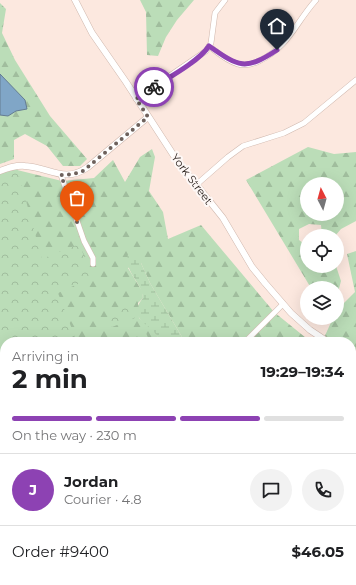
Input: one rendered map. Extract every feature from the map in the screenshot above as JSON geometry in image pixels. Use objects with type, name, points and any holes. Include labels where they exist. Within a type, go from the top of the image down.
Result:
[{"type":"street","name":"York Street","points":[[75,0],[92,34],[176,159],[223,218],[252,267],[283,304],[305,326],[321,337]]},
{"type":"street","points":[[136,99],[206,51],[213,32],[215,13],[225,0]]},
{"type":"street","points":[[209,46],[230,61],[244,65],[254,63],[277,50],[284,43],[307,10],[316,0]]},
{"type":"street","points":[[196,185],[243,146],[284,133],[304,124],[356,80]]},
{"type":"street","points":[[0,171],[12,167],[23,166],[61,175],[74,174],[83,171],[148,117]]},
{"type":"street","points":[[61,175],[84,241],[93,258],[93,264]]},
{"type":"street","points":[[250,337],[283,304]]},
{"type":"green space","points":[[140,0],[194,0],[177,20],[166,37],[158,56],[147,55],[146,12]]},
{"type":"green space","points":[[0,3],[6,9],[2,33],[15,60],[50,116],[87,159],[80,166],[63,166],[47,146],[25,134],[14,140],[14,159],[0,164]]},
{"type":"green space","points":[[308,147],[334,154],[356,152],[356,221],[341,229],[321,229],[321,225],[309,224],[299,229],[300,270],[246,180]]},
{"type":"green space","points":[[152,149],[155,157],[149,191],[163,212],[168,239],[201,225],[274,312],[305,337],[182,337],[150,283],[141,263],[128,268],[142,291],[143,298],[138,303],[139,318],[158,337],[0,337],[0,176],[13,169],[62,181],[94,178],[113,160],[125,182],[140,157]]},
{"type":"green space","points":[[17,168],[42,259],[79,244],[93,277],[58,293],[75,337],[0,337],[0,169]]},
{"type":"green space","points":[[356,251],[356,337],[324,337],[330,325],[344,325],[344,303],[355,292],[347,254]]},
{"type":"green space","points":[[128,254],[135,257],[141,263],[150,283],[182,337],[158,337],[139,317],[137,312],[138,306],[143,298],[142,292],[130,272],[127,261]]},
{"type":"green space","points":[[302,273],[338,273],[341,281],[307,281]]},
{"type":"green space","points":[[130,305],[135,318],[112,327],[107,313]]},
{"type":"green space","points":[[146,333],[148,337],[136,337]]},
{"type":"water","points":[[0,74],[25,100],[27,109],[16,111],[8,116],[0,115]]},
{"type":"way so far","points":[[77,222],[61,175],[74,174],[83,171],[148,117],[136,99],[154,87]]},
{"type":"route","points":[[154,87],[196,59],[206,51],[209,46],[230,61],[244,65],[254,63],[277,50]]}]
